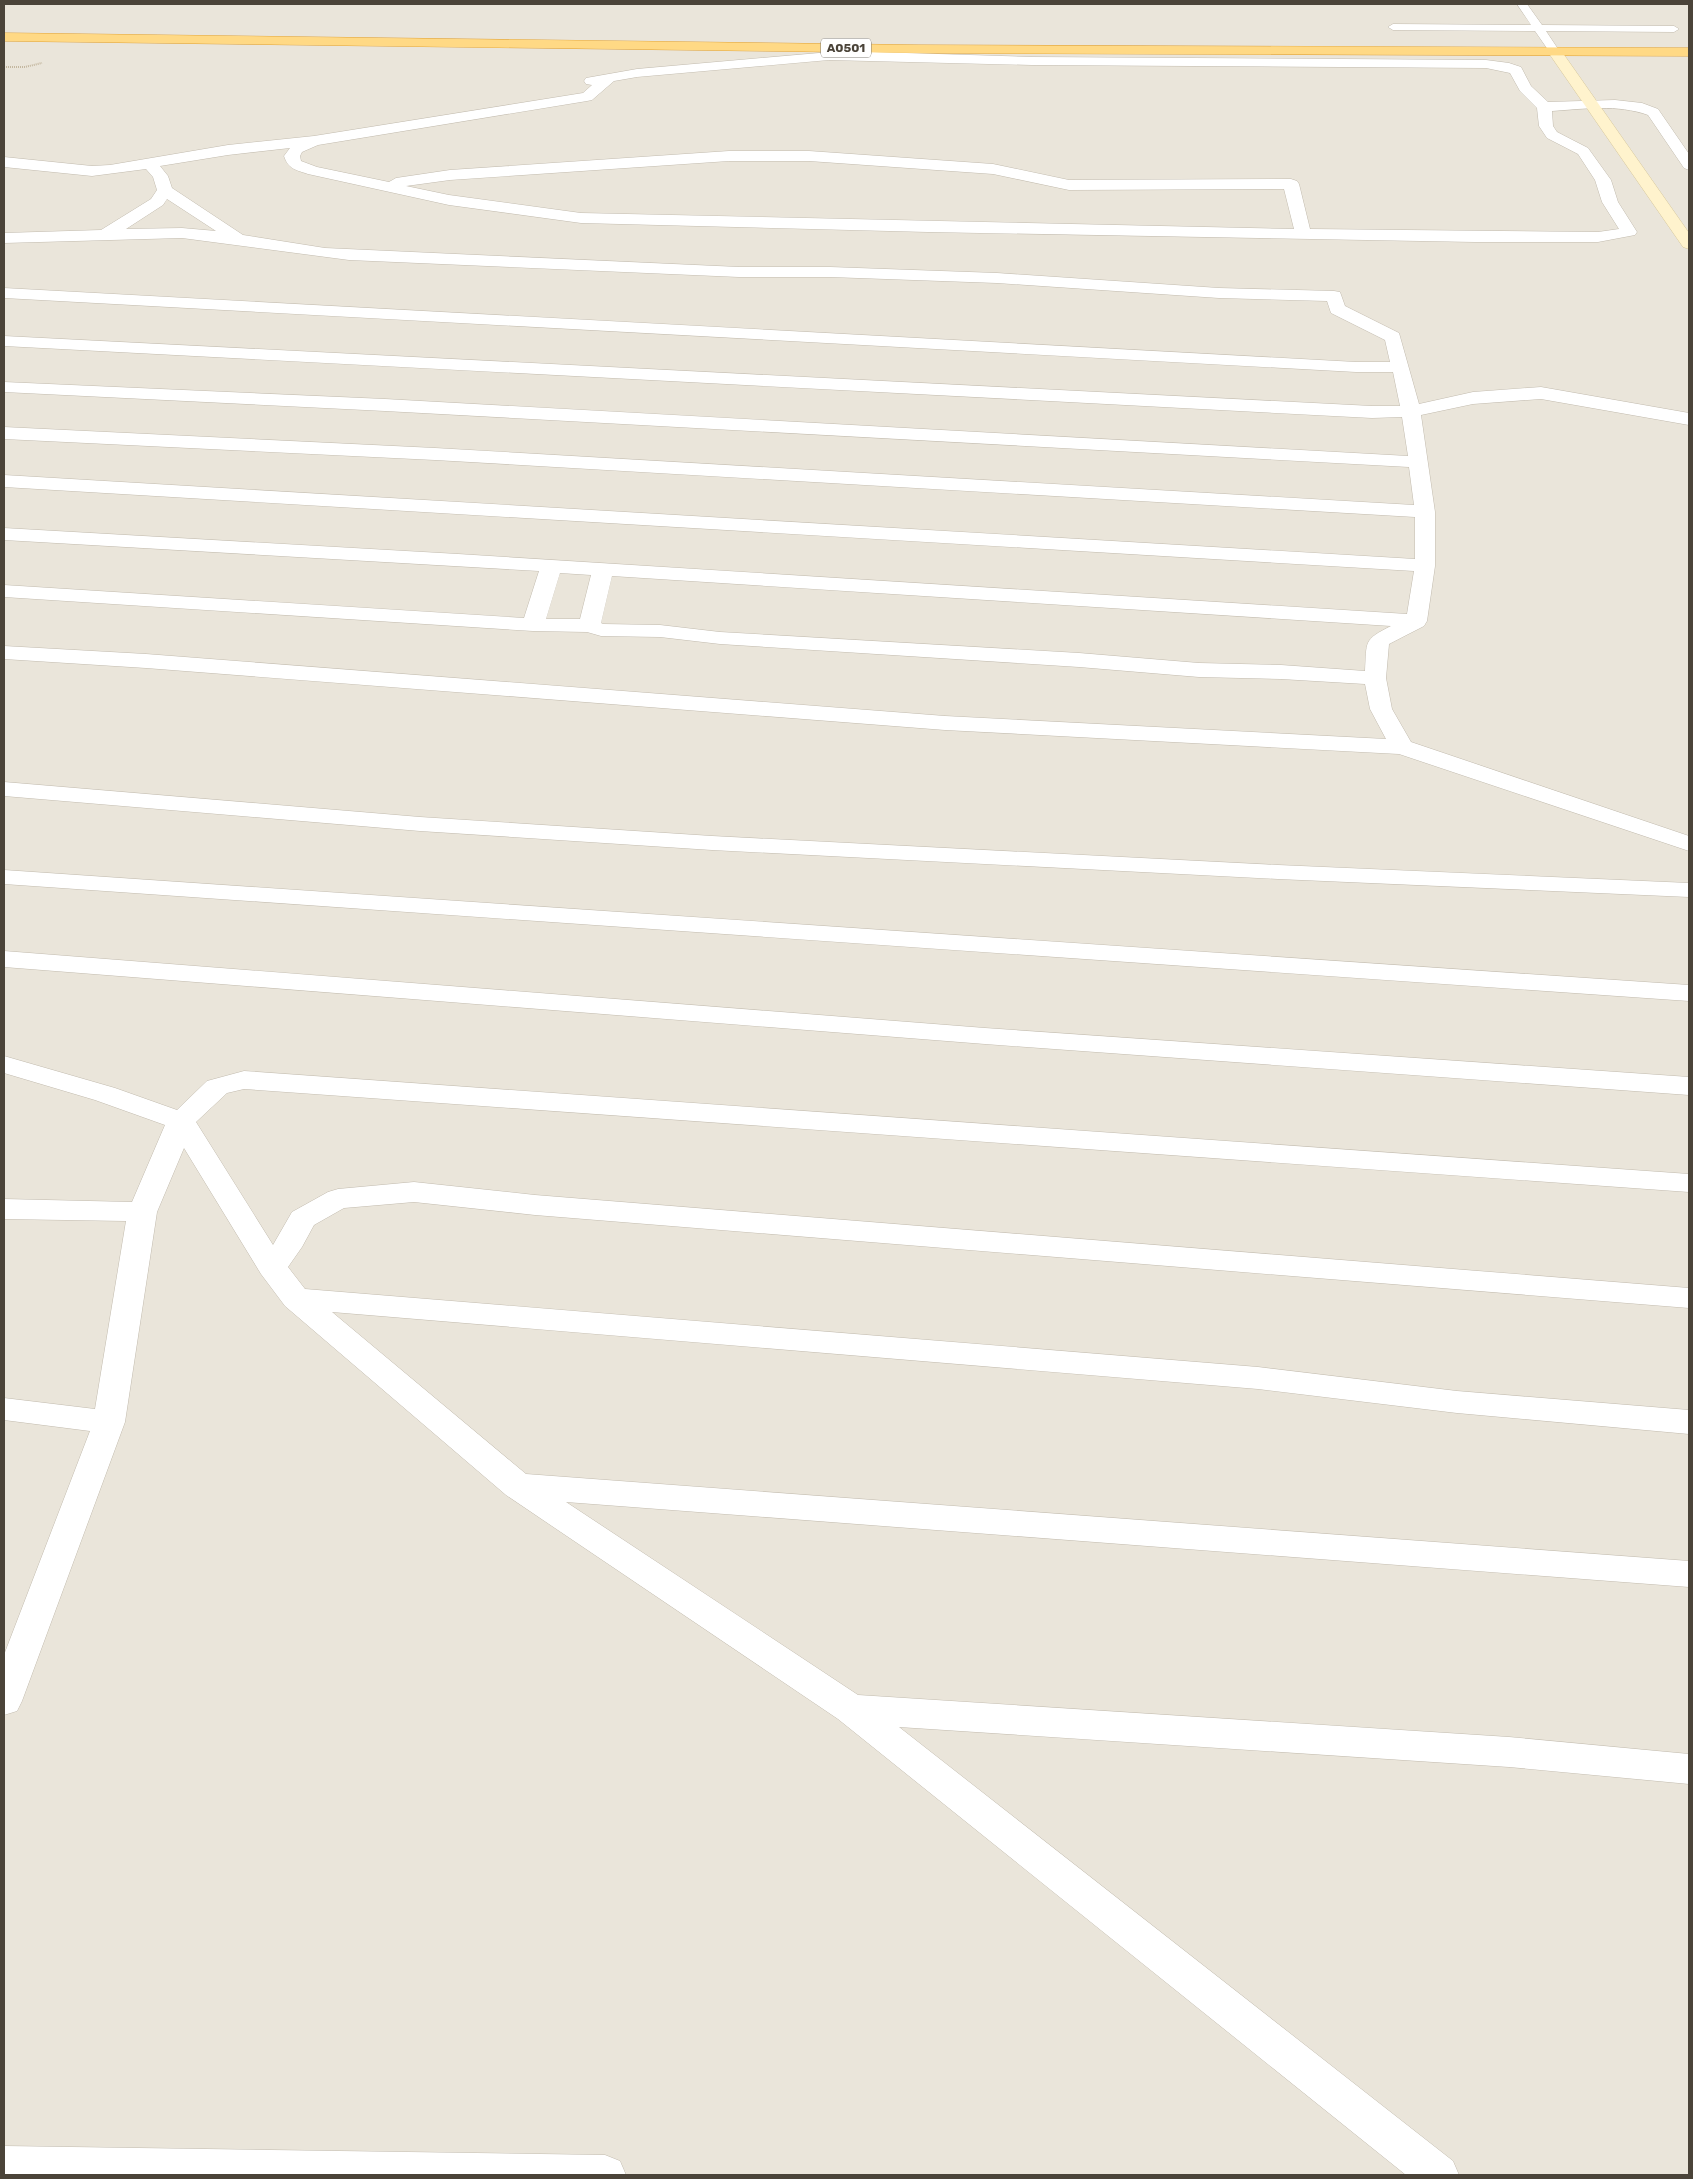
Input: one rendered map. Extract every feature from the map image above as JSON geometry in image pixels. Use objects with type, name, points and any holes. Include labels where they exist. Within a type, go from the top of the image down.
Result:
[{"type":"highway","name":"A0501","points":[[4,37],[918,48],[1057,55]]},
{"type":"highway","points":[[1458,58],[1554,52],[1689,52]]},
{"type":"main road","points":[[1554,52],[1689,244]]},
{"type":"street","points":[[586,82],[654,71],[918,48]]},
{"type":"street","points":[[314,141],[297,149],[292,156],[294,164],[313,171],[377,186],[449,200],[581,218],[1302,234],[1598,237],[1629,232],[1610,202],[1603,180],[1583,151],[1552,135],[1546,126],[1544,107],[1525,88],[1516,70],[1500,65],[1458,58],[1057,55],[825,56]]},
{"type":"street","points":[[4,162],[92,171],[228,150],[314,141],[587,97],[609,78]]},
{"type":"street","points":[[1544,107],[1625,105],[1646,109],[1653,112],[1689,165]]},
{"type":"street","points":[[377,186],[450,175],[588,164],[729,156],[809,156],[993,169],[1069,185],[1290,184],[1302,234]]},
{"type":"street","points":[[149,163],[160,176],[165,190],[240,240]]},
{"type":"street","points":[[105,236],[157,202],[165,190]]},
{"type":"street","points":[[4,238],[182,233],[240,240],[285,249],[351,256],[374,255],[739,272],[830,272],[997,278],[1219,293],[1334,296],[1337,309],[1393,337],[1411,411],[1425,512],[1425,566],[1416,621]]},
{"type":"street","points":[[4,293],[1400,367]]},
{"type":"street","points":[[4,341],[1372,412],[1411,411],[1473,398],[1541,393],[1689,419]]},
{"type":"street","points":[[4,387],[385,405],[1418,462]]},
{"type":"street","points":[[4,433],[435,454],[1425,512]]},
{"type":"street","points":[[4,481],[1425,566]]},
{"type":"street","points":[[4,534],[1416,621]]},
{"type":"street","points":[[533,625],[551,567]]},
{"type":"street","points":[[589,626],[603,570]]},
{"type":"street","points":[[4,591],[533,625],[589,626],[601,630],[660,630],[720,638],[1080,660],[1199,670],[1281,672],[1375,678]]},
{"type":"street","points":[[1402,747],[1381,709],[1375,678],[1378,641],[1416,621]]},
{"type":"street","points":[[4,653],[146,661],[946,723],[1402,747],[1689,844]]},
{"type":"street","points":[[4,789],[420,824],[712,843],[1278,872],[1689,890]]},
{"type":"street","points":[[4,877],[1689,993]]},
{"type":"street","points":[[4,958],[975,1036],[1689,1086]]},
{"type":"street","points":[[4,1064],[105,1094],[180,1121],[272,1267],[296,1299],[518,1486],[851,1709],[1438,2175]]},
{"type":"street","points":[[4,1701],[109,1422],[142,1212],[180,1121],[217,1087],[244,1080],[1689,1183]]},
{"type":"street","points":[[272,1267],[292,1240],[302,1219],[338,1199],[414,1192],[535,1205],[1689,1298]]},
{"type":"street","points":[[4,1209],[142,1212]]},
{"type":"street","points":[[296,1299],[1258,1378],[1457,1402],[1689,1422]]},
{"type":"street","points":[[4,1410],[109,1422]]},
{"type":"street","points":[[518,1486],[1689,1574]]},
{"type":"street","points":[[851,1709],[1509,1752],[1689,1769]]},
{"type":"street","points":[[4,2166],[605,2175]]},
{"type":"lane","points":[[1522,4],[1554,52]]},
{"type":"lane","points":[[1393,27],[1674,29]]},
{"type":"shaded area","points":[[4,4],[1689,4],[1689,2175],[4,2175]]}]
